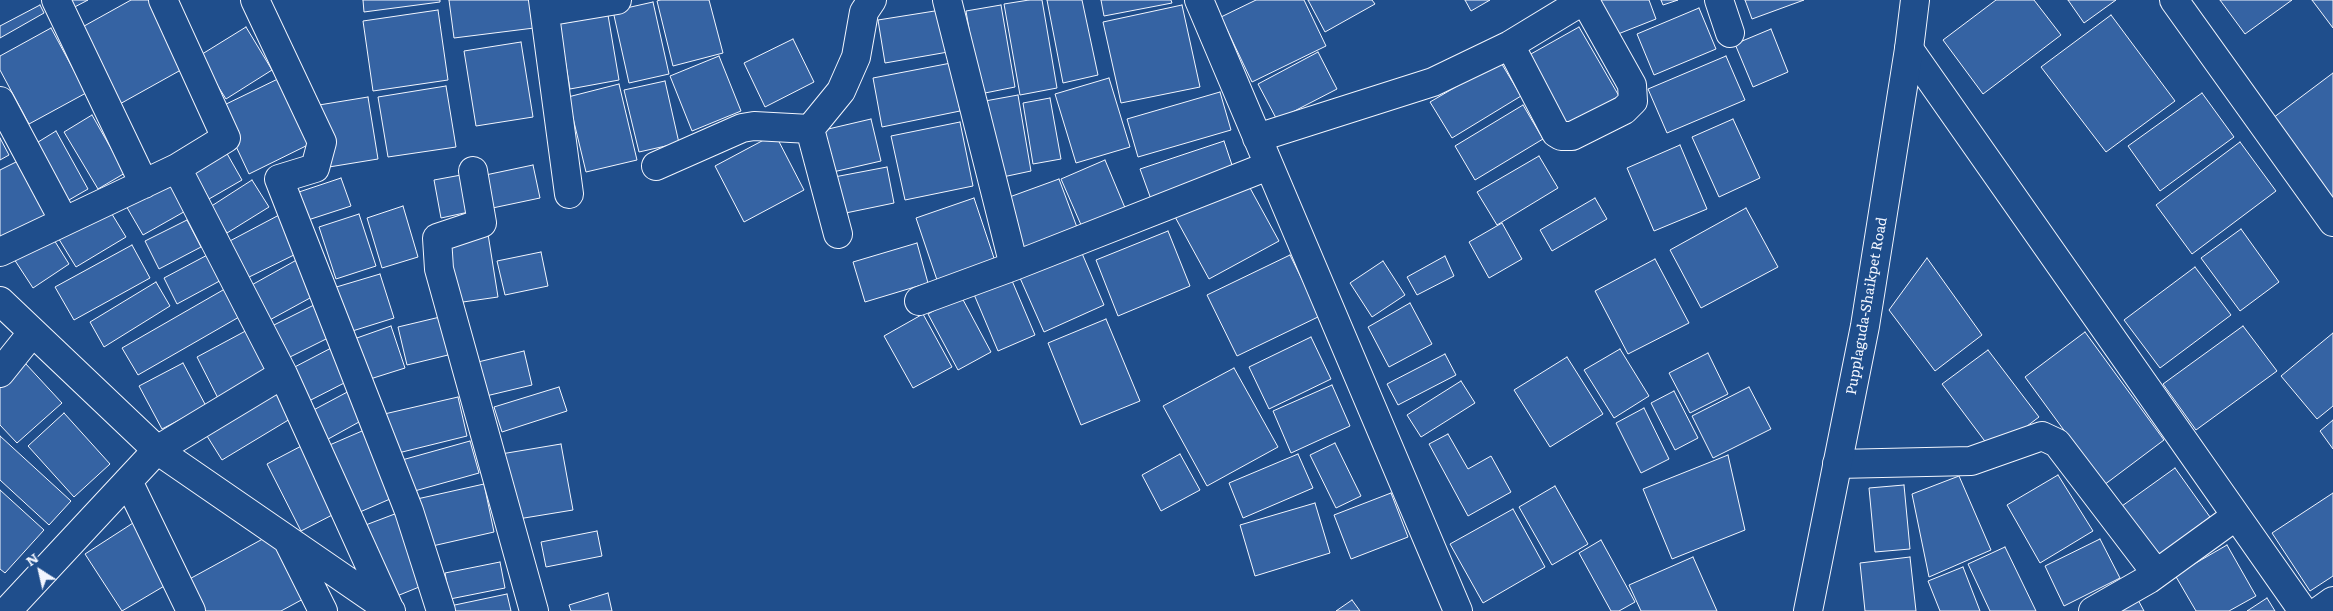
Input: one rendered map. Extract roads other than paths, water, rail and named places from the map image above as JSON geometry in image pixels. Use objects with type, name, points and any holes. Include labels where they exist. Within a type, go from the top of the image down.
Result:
[{"type":"street","points":[[56,0],[144,184]]},
{"type":"street","points":[[0,252],[177,168],[226,138],[163,0]]},
{"type":"street","points":[[254,0],[322,142],[315,168],[278,179],[408,511],[441,611]]},
{"type":"street","points":[[569,194],[544,6],[617,0]]},
{"type":"street","points":[[810,129],[841,90],[856,57],[864,12],[872,0]]},
{"type":"street","points":[[947,0],[1014,266]]},
{"type":"street","points":[[1199,0],[1458,611]]},
{"type":"street","points":[[1719,0],[1730,33]]},
{"type":"street","name":"Pupplaguda-Shaikpet Road","points":[[1808,611],[1865,326],[1910,49],[1914,0]]},
{"type":"street","points":[[2174,0],[2333,222]]},
{"type":"street","points":[[1257,138],[1433,82],[1510,45],[1585,1],[1632,85],[1633,101],[1624,110],[1572,136],[1562,136],[1556,133],[1510,45]]},
{"type":"street","points":[[1910,49],[2303,611]]},
{"type":"street","points":[[0,101],[64,221]]},
{"type":"street","points":[[656,166],[742,128],[754,126],[810,129]]},
{"type":"street","points":[[810,129],[838,234]]},
{"type":"street","points":[[919,301],[1014,266],[1268,166]]},
{"type":"street","points":[[177,168],[283,374],[390,610]]},
{"type":"street","points":[[473,171],[482,223],[437,238],[439,269],[534,611]]},
{"type":"street","points":[[0,301],[157,450],[390,610]]},
{"type":"street","points":[[0,372],[32,333]]},
{"type":"street","points":[[7,611],[32,601],[128,482],[157,450],[283,374]]},
{"type":"street","points":[[1838,464],[1970,461],[2042,436],[2057,443],[2156,573]]},
{"type":"street","points":[[128,482],[191,611]]},
{"type":"street","points":[[2093,611],[2156,573],[2236,516]]},
{"type":"street","points":[[286,538],[323,611]]},
{"type":"street","points":[[2319,611],[2333,601]]}]
